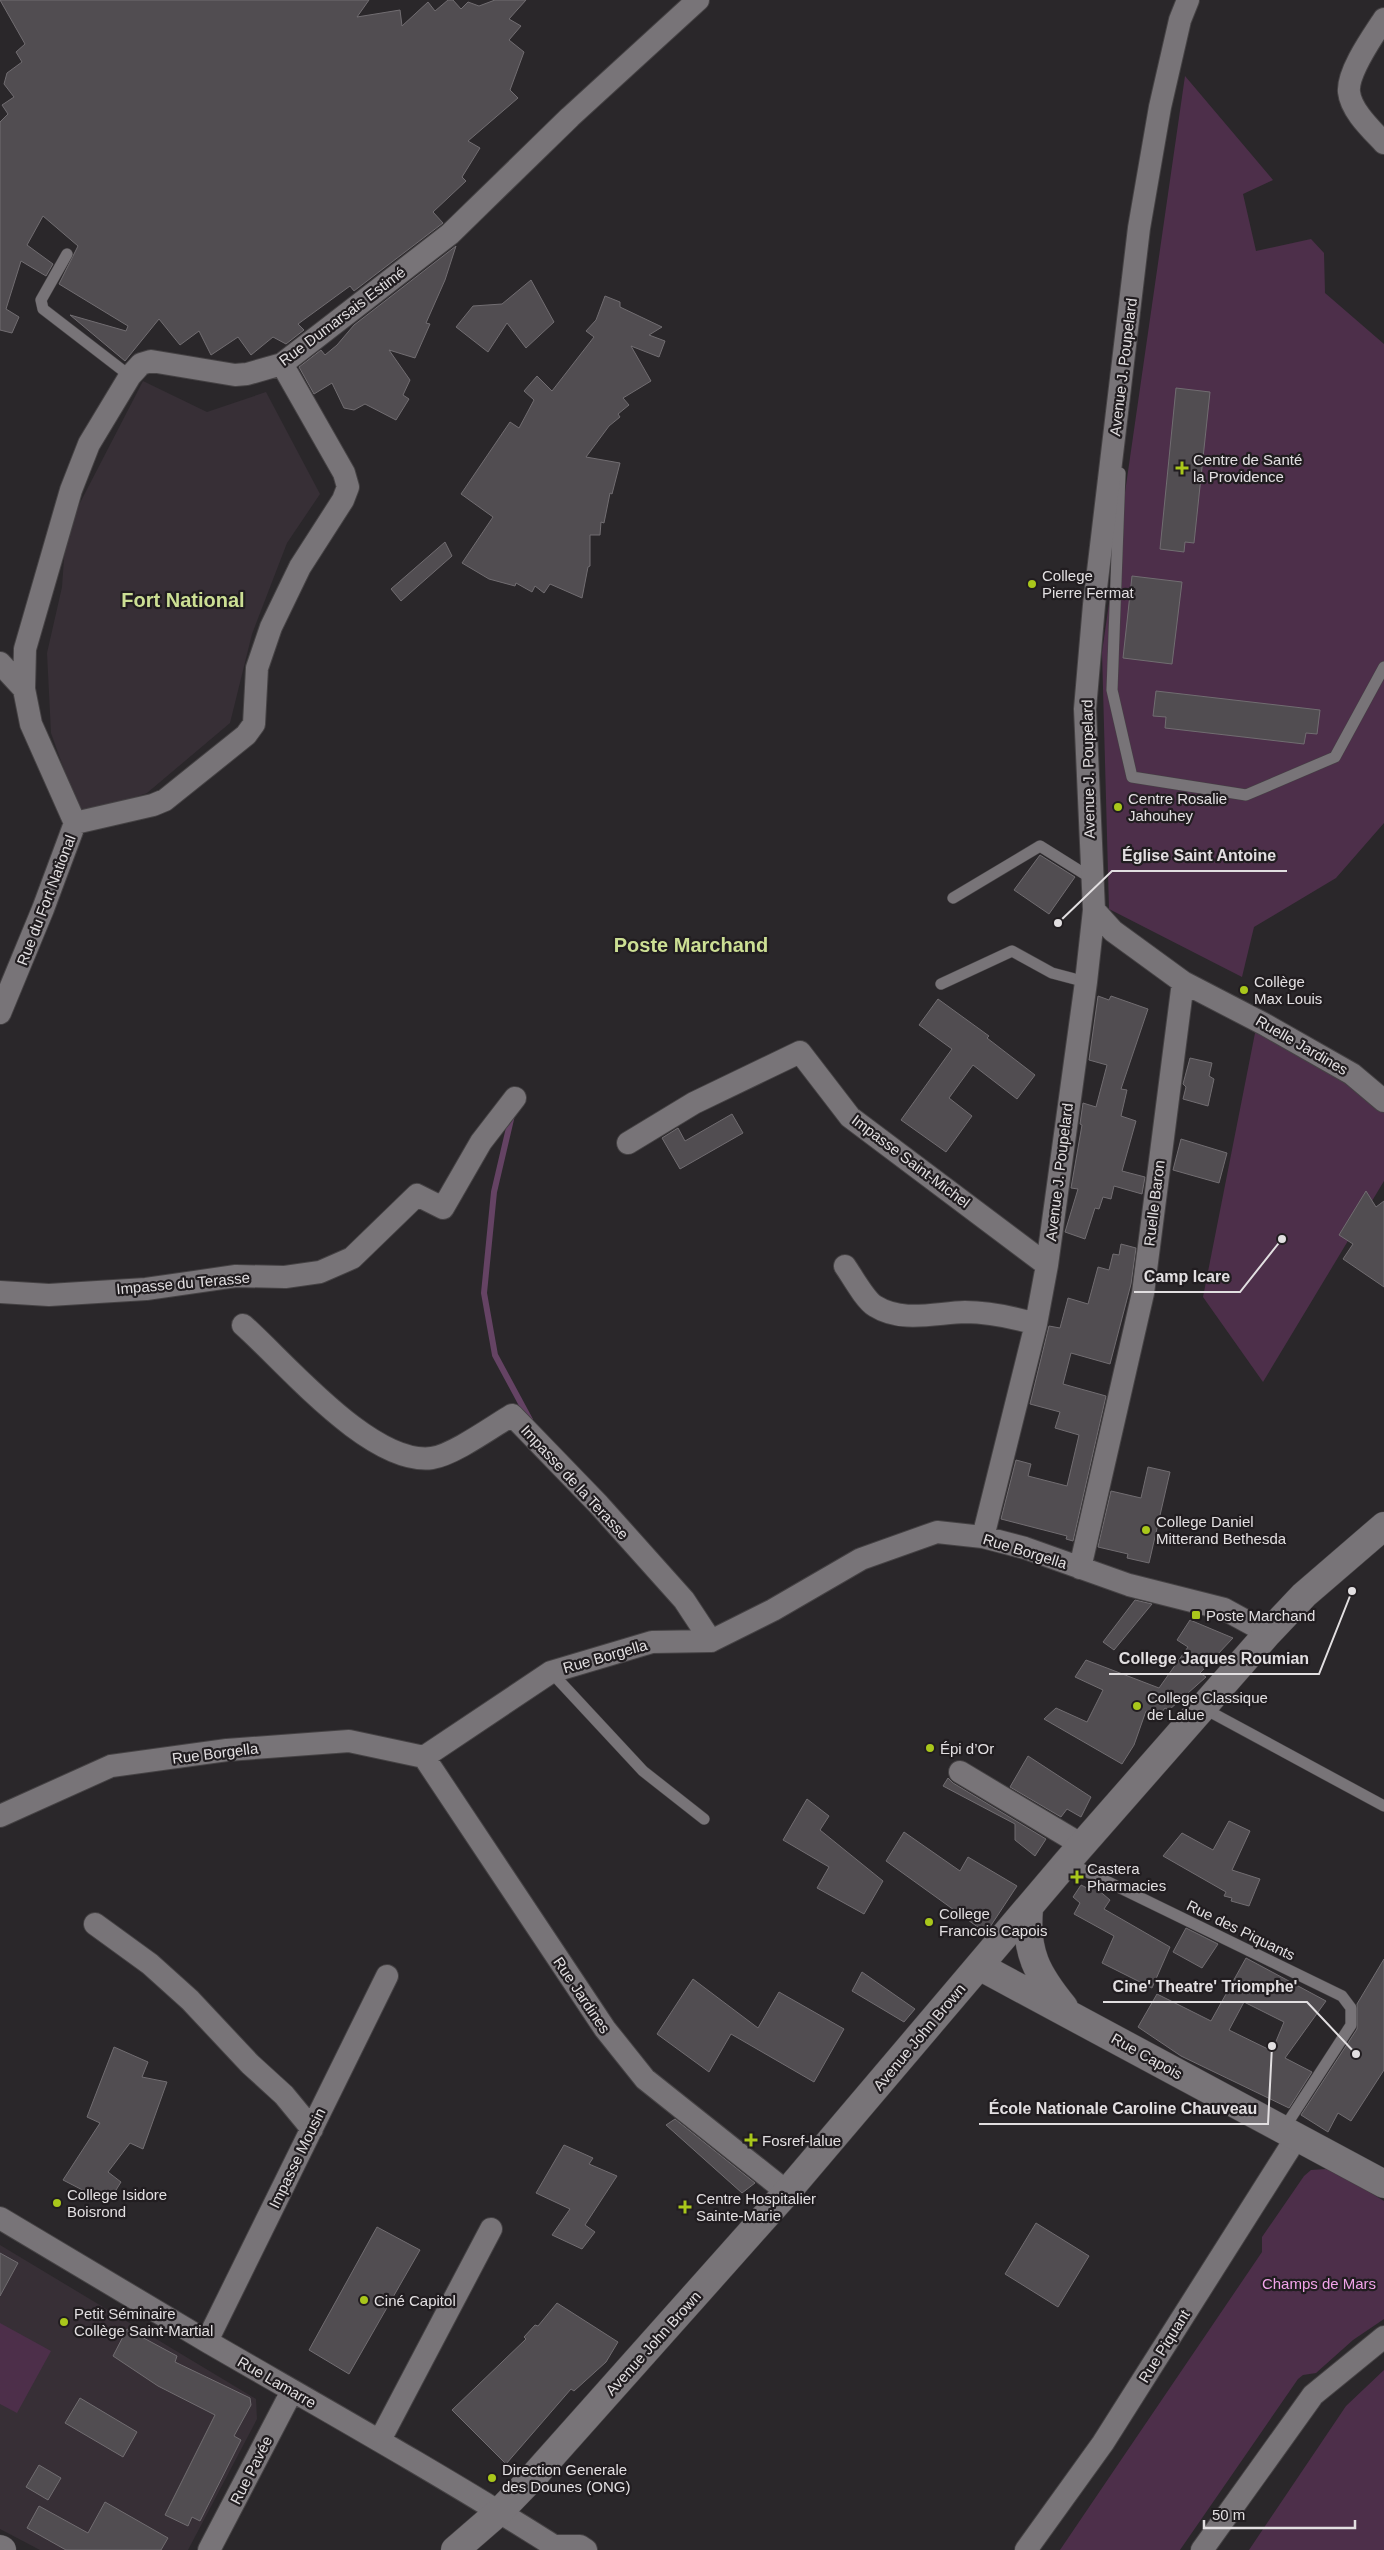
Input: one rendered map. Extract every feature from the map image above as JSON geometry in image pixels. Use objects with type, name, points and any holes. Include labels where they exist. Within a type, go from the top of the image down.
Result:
[{"type":"main road","name":"Avenue John Brown","points":[[455,2550],[500,2512],[533,2477],[787,2192],[1075,1853],[1268,1633],[1309,1590],[1384,1526]]},
{"type":"main road","name":"Rue Capois","points":[[1028,1909],[1027,1937],[1034,1962],[1043,1979],[1068,2012]]},
{"type":"main road","name":"Rue Capois","points":[[979,1966],[1068,2012],[1290,2134],[1383,2180]]},
{"type":"street","name":"Rue Dumarsais Estimé","points":[[75,823],[31,724],[24,689],[25,649],[71,490],[89,444],[130,376],[141,364],[150,361],[234,375],[247,374],[282,364],[450,234],[570,117],[698,0]]},
{"type":"street","name":"Avenue J. Poupelard","points":[[983,1537],[1036,1324],[1048,1264],[1086,982],[1094,910],[1090,878],[1085,709],[1094,605],[1139,228],[1160,107],[1180,20],[1188,0]]},
{"type":"street","points":[[1384,19],[1352,73],[1349,92],[1357,111],[1384,143]]},
{"type":"street","name":"Rue du Fort National","points":[[0,1013],[40,918],[75,823],[153,805],[165,800],[246,735],[254,724],[257,668],[271,627],[300,567],[343,500],[348,487],[344,473],[282,364]]},
{"type":"street","points":[[0,662],[24,689]]},
{"type":"street","name":"Ruelle Jardines","points":[[1094,910],[1113,931],[1184,982],[1264,1024],[1352,1074],[1384,1101]]},
{"type":"street","name":"Ruelle Baron","points":[[1080,1568],[1143,1293],[1184,982]]},
{"type":"street","name":"Impasse Saint-Michel","points":[[628,1143],[694,1103],[800,1052],[850,1117],[1048,1264]]},
{"type":"street","name":"Impasse du Terasse","points":[[0,1292],[49,1295],[146,1289],[236,1276],[285,1277],[320,1272],[352,1258],[417,1195],[443,1208],[481,1142],[515,1098]]},
{"type":"street","points":[[845,1266],[874,1305],[897,1314],[923,1316],[964,1312],[1005,1314],[1036,1324]]},
{"type":"street","name":"Impasse de la Terasse","points":[[243,1325],[338,1417],[376,1442],[410,1457],[432,1458],[460,1446],[512,1415],[599,1505],[684,1600],[711,1641]]},
{"type":"street","name":"Rue Borgella","points":[[0,1816],[112,1766],[227,1750],[349,1741],[424,1757],[551,1672],[652,1642],[711,1641],[773,1610],[861,1559],[937,1532],[983,1537],[1025,1548],[1129,1585],[1224,1609],[1268,1633]]},
{"type":"street","name":"Rue Jardines","points":[[424,1757],[605,2029],[645,2079],[787,2192]]},
{"type":"street","points":[[960,1772],[1075,1853]]},
{"type":"street","points":[[95,1924],[150,1964],[190,2000],[250,2064],[284,2095],[312,2128]]},
{"type":"street","name":"Impasse Mousin","points":[[207,2341],[387,1976]]},
{"type":"street","name":"Rue Piquant","points":[[1026,2550],[1103,2443],[1290,2134]]},
{"type":"street","name":"Rue Lamarre","points":[[0,2218],[207,2341],[380,2440],[500,2512],[555,2548],[580,2546],[586,2550]]},
{"type":"street","points":[[380,2440],[491,2229]]},
{"type":"street","points":[[1202,2550],[1313,2395],[1384,2337]]},
{"type":"street","name":"Rue Pavée","points":[[209,2550],[292,2390]]},
{"type":"lane","points":[[67,254],[41,300],[43,308],[130,376]]},
{"type":"lane","points":[[1123,364],[1112,690],[1132,777],[1246,795],[1335,757],[1384,667]]},
{"type":"lane","points":[[953,898],[1040,846],[1090,878]]},
{"type":"lane","points":[[942,984],[1012,951],[1052,973],[1086,982]]},
{"type":"lane","points":[[551,1672],[644,1771],[704,1819]]},
{"type":"lane","points":[[1203,1708],[1384,1806]]},
{"type":"lane","name":"Rue des Piquants","points":[[1075,1853],[1342,1996],[1351,2008],[1351,2025],[1290,2134]]},
{"type":"shaded area","points":[[143,381],[207,412],[266,392],[320,494],[287,543],[252,634],[230,723],[147,793],[81,817],[51,733],[47,653],[62,587],[66,530]]},
{"type":"shaded area","name":"Petit Séminaire Collège Saint-Martial","points":[[0,2245],[256,2399],[257,2419],[188,2550],[40,2550],[0,2529]]},
{"type":"green space","points":[[1185,76],[1273,180],[1243,194],[1256,251],[1311,239],[1324,253],[1325,293],[1384,344],[1384,823],[1336,878],[1254,927],[1242,977],[1109,909],[1102,652]]},
{"type":"green space","points":[[1257,1023],[1384,1106],[1384,1181],[1263,1382],[1203,1297]]},
{"type":"green space","name":"Champs de Mars","points":[[1326,2169],[1338,2173],[1384,2201],[1384,2319],[1353,2340],[1316,2373],[1303,2375],[1298,2379],[1180,2550],[1060,2550],[1262,2252],[1262,2237],[1304,2176],[1311,2170]]},
{"type":"green space","points":[[0,2323],[51,2351],[17,2413],[0,2404]]},
{"type":"green space","points":[[1384,2370],[1384,2550],[1249,2550],[1346,2406]]},
{"type":"building","points":[[0,0],[369,0],[357,17],[400,10],[402,26],[428,2],[435,11],[448,0],[453,0],[461,9],[468,2],[479,6],[495,0],[526,0],[509,19],[521,26],[509,40],[524,52],[510,90],[518,98],[468,141],[480,148],[462,177],[466,181],[433,212],[443,223],[354,291],[350,286],[298,324],[304,330],[286,344],[273,337],[251,355],[238,337],[211,355],[199,331],[180,345],[159,319],[125,361],[70,315],[126,331],[128,326],[59,284],[78,246],[43,216],[27,245],[53,264],[46,276],[21,261],[6,309],[19,317],[12,333],[0,330],[0,122],[8,114],[2,105],[14,97],[4,84],[7,73],[22,62],[16,52],[25,44]]},
{"type":"building","points":[[456,246],[445,280],[426,323],[430,324],[415,358],[389,350],[410,380],[403,395],[409,399],[396,420],[365,404],[354,410],[344,408],[332,383],[314,394],[299,367],[321,350],[325,355],[337,345],[354,325]]},
{"type":"building","points":[[531,280],[554,322],[526,348],[507,323],[488,352],[456,327],[473,306],[502,304]]},
{"type":"building","points":[[605,296],[620,302],[620,307],[662,327],[649,335],[665,341],[659,357],[631,346],[651,381],[623,398],[629,405],[618,414],[620,417],[609,426],[586,457],[620,463],[612,494],[610,493],[604,523],[601,522],[600,535],[590,535],[590,566],[588,567],[582,598],[550,584],[544,593],[535,586],[532,592],[516,583],[515,586],[489,579],[462,563],[493,517],[461,494],[510,422],[519,428],[534,400],[524,391],[537,376],[552,391],[594,337],[586,331],[596,320]]},
{"type":"building","points":[[1176,388],[1210,392],[1194,543],[1185,542],[1184,552],[1160,549]]},
{"type":"building","points":[[445,542],[452,556],[401,601],[391,589]]},
{"type":"building","points":[[1132,576],[1182,582],[1172,664],[1123,658]]},
{"type":"building","points":[[1156,691],[1320,710],[1317,734],[1306,733],[1304,744],[1165,728],[1166,717],[1153,716]]},
{"type":"building","points":[[1040,855],[1075,877],[1049,914],[1014,890]]},
{"type":"building","points":[[1098,996],[1109,1000],[1111,996],[1148,1009],[1121,1089],[1127,1090],[1121,1116],[1136,1121],[1122,1171],[1145,1177],[1142,1194],[1114,1186],[1111,1199],[1103,1197],[1099,1209],[1095,1208],[1085,1239],[1065,1232],[1078,1189],[1071,1188],[1082,1125],[1080,1124],[1083,1103],[1096,1107],[1107,1065],[1089,1060]]},
{"type":"building","points":[[938,999],[989,1036],[987,1038],[1035,1075],[1017,1099],[973,1065],[949,1098],[972,1116],[946,1152],[901,1120],[952,1049],[919,1025]]},
{"type":"building","points":[[1190,1058],[1212,1063],[1209,1076],[1214,1079],[1208,1106],[1183,1099],[1186,1087],[1183,1084]]},
{"type":"building","points":[[732,1114],[743,1133],[680,1169],[662,1138],[678,1128],[685,1141]]},
{"type":"building","points":[[1181,1139],[1227,1153],[1219,1183],[1173,1170]]},
{"type":"building","points":[[1366,1191],[1376,1207],[1384,1201],[1384,1287],[1343,1259],[1353,1244],[1339,1235]]},
{"type":"building","points":[[1121,1244],[1136,1248],[1131,1284],[1110,1364],[1071,1353],[1063,1384],[1106,1396],[1073,1541],[1066,1539],[1067,1536],[1001,1519],[1016,1460],[1031,1464],[1028,1476],[1067,1486],[1079,1435],[1055,1428],[1060,1412],[1030,1404],[1049,1326],[1060,1328],[1068,1298],[1088,1304],[1098,1267],[1109,1270],[1113,1254],[1119,1255]]},
{"type":"building","points":[[1148,1467],[1170,1472],[1149,1563],[1127,1558],[1128,1554],[1098,1547],[1111,1491],[1141,1498]]},
{"type":"building","points":[[1135,1600],[1152,1604],[1114,1650],[1103,1642]]},
{"type":"building","points":[[1190,1620],[1233,1638],[1200,1673],[1206,1677],[1169,1710],[1165,1708],[1158,1717],[1146,1711],[1134,1745],[1122,1764],[1044,1719],[1056,1708],[1087,1722],[1103,1690],[1075,1677],[1086,1660],[1159,1688],[1188,1647],[1177,1640]]},
{"type":"building","points":[[1028,1756],[1091,1797],[1081,1817],[1067,1809],[1061,1817],[1010,1787]]},
{"type":"building","points":[[948,1778],[953,1783],[1046,1839],[1035,1856],[1015,1840],[1015,1824],[943,1786]]},
{"type":"building","points":[[807,1799],[829,1816],[820,1830],[883,1881],[864,1914],[817,1888],[829,1867],[783,1840]]},
{"type":"building","points":[[1229,1821],[1250,1831],[1232,1870],[1260,1879],[1249,1906],[1231,1901],[1232,1898],[1224,1896],[1226,1892],[1163,1856],[1182,1833],[1213,1850]]},
{"type":"building","points":[[904,1832],[960,1871],[968,1857],[1017,1886],[986,1933],[886,1861]]},
{"type":"building","points":[[1090,1883],[1110,1900],[1104,1909],[1170,1947],[1152,1988],[1102,1963],[1114,1936],[1074,1914],[1080,1903],[1073,1897],[1081,1885],[1087,1888]]},
{"type":"building","points":[[1186,1928],[1218,1944],[1202,1968],[1173,1952]]},
{"type":"building","points":[[1246,1958],[1326,2001],[1285,2058],[1312,2072],[1289,2108],[1181,2056],[1138,2027],[1157,1994],[1211,2021]],"holes":[[[1244,2002],[1284,2022],[1272,2051],[1229,2030]]]},
{"type":"building","points":[[1384,1959],[1384,2070],[1351,2121],[1338,2113],[1328,2132],[1301,2115],[1357,2029],[1357,2004]]},
{"type":"building","points":[[862,1972],[915,2009],[904,2022],[852,1991]]},
{"type":"building","points":[[693,1979],[758,2028],[779,1992],[844,2029],[814,2082],[731,2034],[709,2072],[657,2034]]},
{"type":"building","points":[[114,2047],[148,2062],[142,2077],[167,2082],[143,2149],[130,2143],[108,2172],[121,2182],[108,2203],[63,2180],[100,2123],[87,2117]]},
{"type":"building","points":[[675,2119],[755,2183],[742,2193],[666,2125]]},
{"type":"building","points":[[564,2145],[593,2158],[589,2164],[617,2176],[585,2225],[595,2232],[582,2249],[552,2235],[570,2209],[536,2193]]},
{"type":"building","points":[[1036,2223],[1089,2256],[1058,2307],[1005,2274]]},
{"type":"building","name":"Ciné Capitol","points":[[377,2227],[420,2250],[349,2374],[309,2350]]},
{"type":"building","points":[[0,2253],[18,2263],[0,2296]]},
{"type":"building","points":[[557,2303],[618,2342],[606,2362],[574,2391],[571,2389],[506,2464],[452,2410],[526,2339],[524,2337],[535,2325],[538,2326]]},
{"type":"building","points":[[127,2329],[177,2356],[175,2362],[250,2398],[251,2405],[234,2436],[241,2440],[200,2521],[192,2517],[188,2526],[165,2515],[215,2415],[158,2386],[113,2356]]},
{"type":"building","points":[[80,2398],[137,2432],[123,2457],[65,2423]]},
{"type":"building","points":[[39,2465],[61,2478],[48,2500],[26,2487]]},
{"type":"building","points":[[105,2502],[168,2538],[161,2550],[66,2550],[27,2528],[39,2506],[88,2533]]},
{"type":"waterway","points":[[512,1115],[494,1192],[484,1293],[495,1355],[530,1420]]},
{"type":"place","name":"Centre de Santé la Providence","points":[[1182,468]]},
{"type":"place","name":"College Pierre Fermat","points":[[1032,584]]},
{"type":"place","name":"Centre Rosalie Jahouhey","points":[[1118,807]]},
{"type":"place","name":"Église Saint Antoine","points":[[1058,923]]},
{"type":"place","name":"Collège Max Louis","points":[[1244,990]]},
{"type":"place","name":"Camp Icare","points":[[1282,1239]]},
{"type":"place","name":"College Daniel Mitterand Bethesda","points":[[1146,1530]]},
{"type":"place","name":"College Jaques Roumian","points":[[1352,1591]]},
{"type":"place","name":"Poste Marchand","points":[[1196,1615]]},
{"type":"place","name":"College Classique de Lalue","points":[[1137,1706]]},
{"type":"place","name":"Épi d’Or","points":[[930,1748]]},
{"type":"place","name":"Castera Pharmacies","points":[[1077,1877]]},
{"type":"place","name":"College Francois Capois","points":[[929,1922]]},
{"type":"place","name":"École Nationale Caroline Chauveau","points":[[1272,2046]]},
{"type":"place","name":"Cine' Theatre' Triomphe'","points":[[1356,2054]]},
{"type":"place","name":"Fosref-lalue","points":[[751,2140]]},
{"type":"place","name":"College Isidore Boisrond","points":[[57,2203]]},
{"type":"place","name":"Centre Hospitalier Sainte-Marie","points":[[685,2207]]},
{"type":"place","name":"Ciné Capitol","points":[[364,2300]]},
{"type":"place","name":"Petit Séminaire Collège Saint-Martial","points":[[64,2322]]},
{"type":"place","name":"Direction Generale des Dounes (ONG)","points":[[492,2478]]},
{"type":"district","name":"Fort National","points":[[183,600]]},
{"type":"district","name":"Poste Marchand","points":[[691,945]]}]
